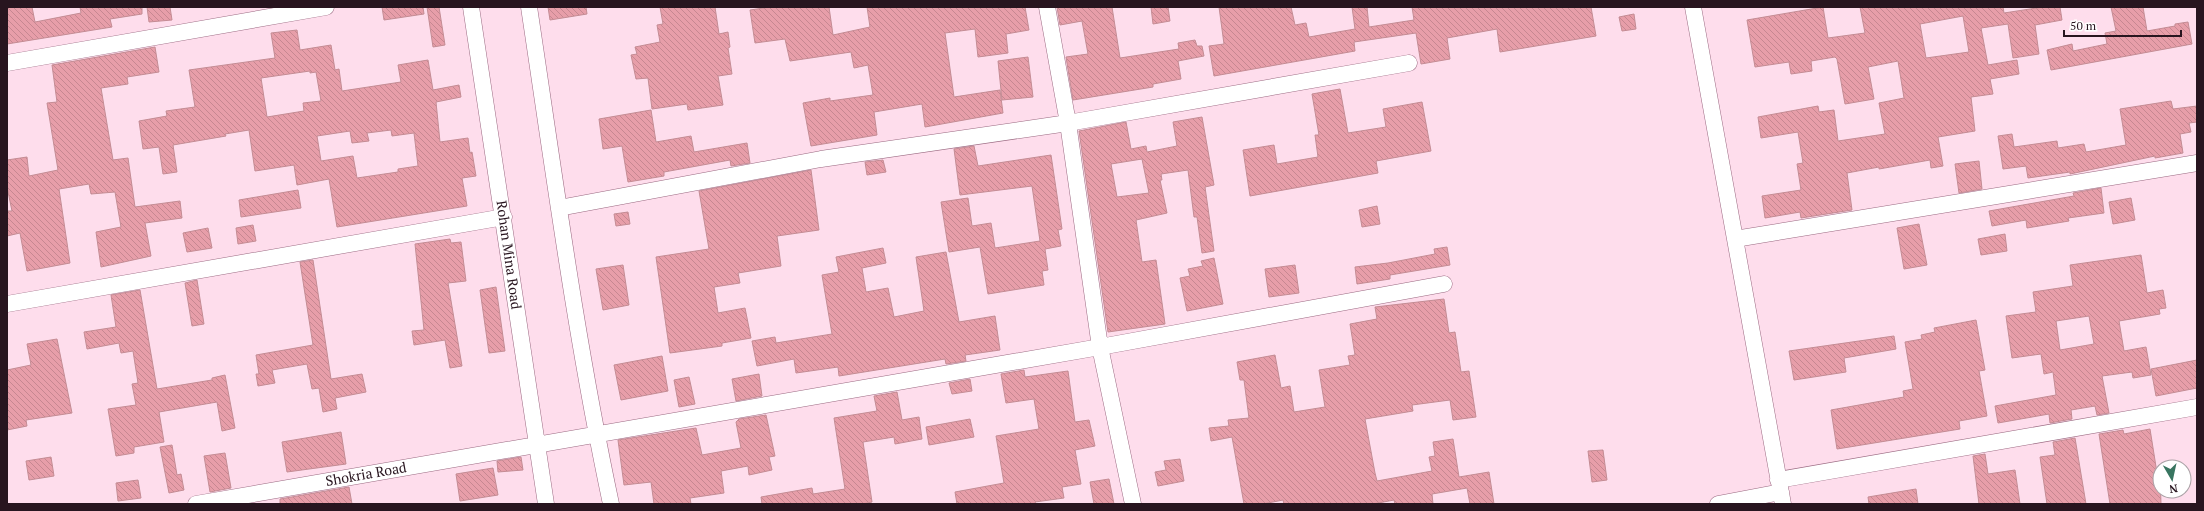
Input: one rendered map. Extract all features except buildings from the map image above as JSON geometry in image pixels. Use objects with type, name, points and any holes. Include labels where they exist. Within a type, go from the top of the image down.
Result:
[{"type":"street","points":[[7,63],[326,7]]},
{"type":"street","name":"Rohan Mina Road","points":[[471,7],[504,217],[536,444],[546,504]]},
{"type":"street","points":[[530,7],[559,208],[596,434],[611,504]]},
{"type":"street","points":[[1047,7],[1068,122],[1100,347],[1133,504]]},
{"type":"street","points":[[1697,7],[1735,239],[1780,492]]},
{"type":"street","points":[[559,208],[821,159],[1068,122],[1409,63]]},
{"type":"street","points":[[1735,239],[2197,163]]},
{"type":"street","points":[[7,304],[504,217]]},
{"type":"street","name":"Shokria Road","points":[[196,504],[1100,347],[1444,284]]},
{"type":"street","points":[[1718,504],[2197,407]]}]
